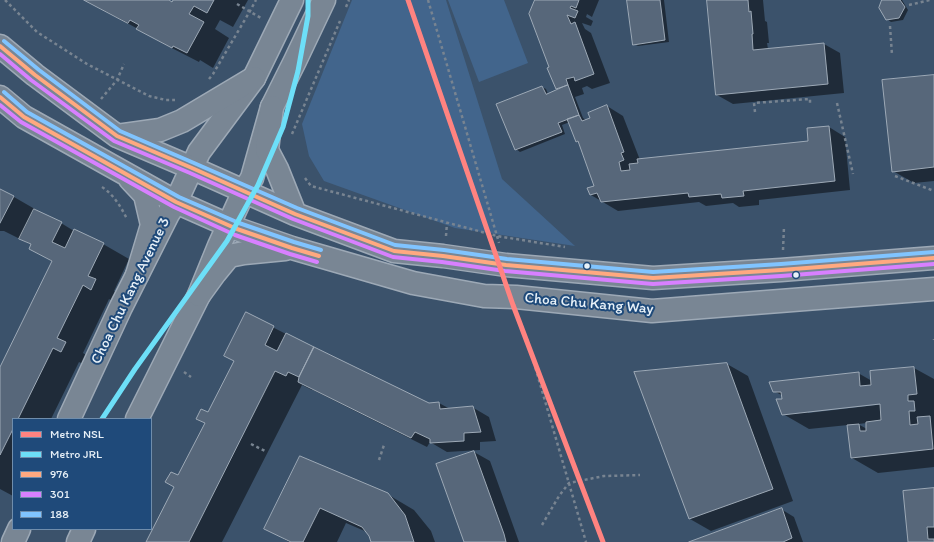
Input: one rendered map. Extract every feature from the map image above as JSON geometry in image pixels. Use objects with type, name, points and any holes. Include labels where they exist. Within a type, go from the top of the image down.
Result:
[{"type":"main road","name":"Choa Chu Kang Avenue 3","points":[[69,418],[121,307],[168,214],[176,202],[199,152],[254,78],[292,0]]},
{"type":"main road","points":[[138,418],[199,296],[244,191],[252,178],[272,107],[324,0]]},
{"type":"main road","points":[[0,46],[35,75],[117,136],[295,214],[394,251],[506,264],[653,278],[934,258]]},
{"type":"main road","points":[[117,136],[160,130],[182,121],[254,78]]},
{"type":"main road","name":"Choa Chu Kang Way","points":[[0,97],[24,117],[176,202],[229,225],[292,248],[414,283],[484,296],[516,297],[652,312],[934,289]]},
{"type":"main road","points":[[272,107],[267,150],[277,169],[295,214]]},
{"type":"main road","points":[[124,172],[145,195],[152,225],[138,275]]},
{"type":"main road","points":[[199,296],[229,256],[292,248]]},
{"type":"main road","points":[[13,542],[19,530]]},
{"type":"main road","points":[[78,542],[84,530]]},
{"type":"path","points":[[5,0],[37,32],[87,64],[149,96],[166,100],[177,100]]},
{"type":"path","points":[[209,80],[256,0]]},
{"type":"path","points":[[343,13],[349,0]]},
{"type":"path","points":[[428,0],[496,236],[506,264]]},
{"type":"path","points":[[908,5],[930,0]]},
{"type":"path","points":[[237,4],[278,28]]},
{"type":"path","points":[[290,139],[340,20]]},
{"type":"path","points":[[890,26],[892,54]]},
{"type":"path","points":[[88,115],[117,80],[124,64]]},
{"type":"path","points":[[755,112],[754,103],[810,99],[810,105]]},
{"type":"path","points":[[837,102],[853,174]]},
{"type":"path","points":[[303,176],[311,186],[496,236],[567,247]]},
{"type":"path","points":[[895,176],[934,191]]},
{"type":"path","points":[[96,184],[109,192],[121,207],[129,222]]},
{"type":"path","points":[[527,339],[586,542]]},
{"type":"path","points":[[251,444],[265,451]]},
{"type":"path","points":[[379,460],[384,445]]},
{"type":"path","points":[[542,524],[559,496],[569,484],[604,476],[640,475]]},
{"type":"shaded area","points":[[352,0],[446,0],[502,179],[575,246],[455,228],[324,181],[309,156],[302,124]]},
{"type":"shaded area","points":[[448,0],[504,0],[528,63],[479,82]]},
{"type":"building","points":[[84,0],[169,0],[172,2],[173,0],[214,0],[207,13],[194,6],[189,14],[204,22],[187,53],[173,46],[172,48],[136,29],[139,25],[130,20],[128,23]]},
{"type":"building","points":[[535,0],[579,0],[576,8],[571,6],[570,8],[578,11],[575,18],[567,15],[571,24],[575,22],[594,74],[575,81],[574,77],[566,79],[568,85],[556,89],[547,68],[549,67],[529,14]]},
{"type":"building","points":[[627,0],[660,0],[665,40],[633,45]]},
{"type":"building","points":[[707,0],[748,0],[749,12],[751,11],[753,50],[824,43],[828,84],[716,95]]},
{"type":"building","points":[[882,0],[900,0],[905,7],[899,18],[886,20],[879,8]]},
{"type":"building","points":[[934,75],[934,167],[892,172],[882,80]]},
{"type":"building","points":[[568,85],[579,115],[558,123],[562,132],[515,150],[496,104],[542,86],[546,94]]},
{"type":"building","points":[[607,105],[624,152],[621,153],[624,160],[619,162],[621,171],[630,170],[629,164],[638,163],[637,159],[808,141],[807,128],[829,126],[835,181],[743,191],[744,196],[722,198],[721,194],[689,197],[688,193],[601,202],[597,193],[590,195],[587,188],[594,186],[578,141],[576,142],[567,119],[579,115],[582,121],[590,118],[588,113]]},
{"type":"building","points":[[0,189],[14,196],[0,223]]},
{"type":"building","points":[[34,209],[62,222],[52,242],[65,248],[74,229],[104,243],[88,276],[96,279],[91,290],[83,285],[57,338],[66,342],[61,352],[53,348],[18,418],[12,418],[12,431],[0,455],[0,367],[52,261],[29,249],[31,244],[19,239]]},
{"type":"building","points":[[246,312],[274,326],[265,345],[277,351],[286,333],[314,347],[299,377],[288,372],[286,376],[275,371],[189,542],[146,542],[174,487],[165,482],[171,472],[178,475],[205,423],[196,419],[201,409],[208,412],[234,361],[224,356]]},
{"type":"building","points":[[314,347],[429,403],[439,402],[440,409],[473,406],[481,432],[464,433],[464,441],[430,443],[430,439],[415,432],[411,438],[298,382]]},
{"type":"building","points":[[727,363],[773,489],[689,519],[634,372]]},
{"type":"building","points":[[914,367],[917,394],[908,395],[908,401],[914,401],[915,411],[909,411],[910,425],[918,424],[917,417],[930,416],[933,449],[851,458],[847,425],[859,424],[860,431],[866,431],[866,422],[881,420],[880,404],[782,415],[776,399],[782,399],[781,392],[773,392],[769,382],[859,372],[860,386],[871,385],[870,371]]},
{"type":"building","points":[[474,451],[506,542],[464,542],[436,464]]},
{"type":"building","points":[[300,456],[388,493],[405,515],[414,542],[371,542],[369,536],[362,527],[320,508],[303,542],[291,542],[264,529]]},
{"type":"building","points":[[934,488],[934,527],[927,527],[928,539],[934,539],[934,542],[908,542],[903,491]]},
{"type":"building","points":[[782,508],[792,538],[783,542],[689,542]]},
{"type":"metro line","name":"JRL","points":[[103,418],[135,369],[227,241],[258,185],[283,127],[298,71],[308,16],[308,0]]},
{"type":"metro line","name":"NSL","points":[[408,0],[513,305],[603,542]]},
{"type":"transit line","name":"188","points":[[4,41],[39,70],[120,131],[297,208],[395,245],[507,259],[653,272],[934,252]]},
{"type":"transit line","name":"976","points":[[0,46],[35,75],[117,136],[295,214],[394,251],[506,265],[653,278],[934,258]]},
{"type":"transit line","name":"301","points":[[0,54],[31,80],[114,141],[293,219],[393,257],[505,271],[653,284],[934,264]]},
{"type":"transit line","name":"188","points":[[4,92],[27,112],[179,197],[239,223],[321,250]]},
{"type":"transit line","name":"976","points":[[0,97],[24,117],[176,202],[237,229],[319,256]]},
{"type":"transit line","name":"301","points":[[0,105],[21,122],[174,207],[235,235],[317,262]]}]
